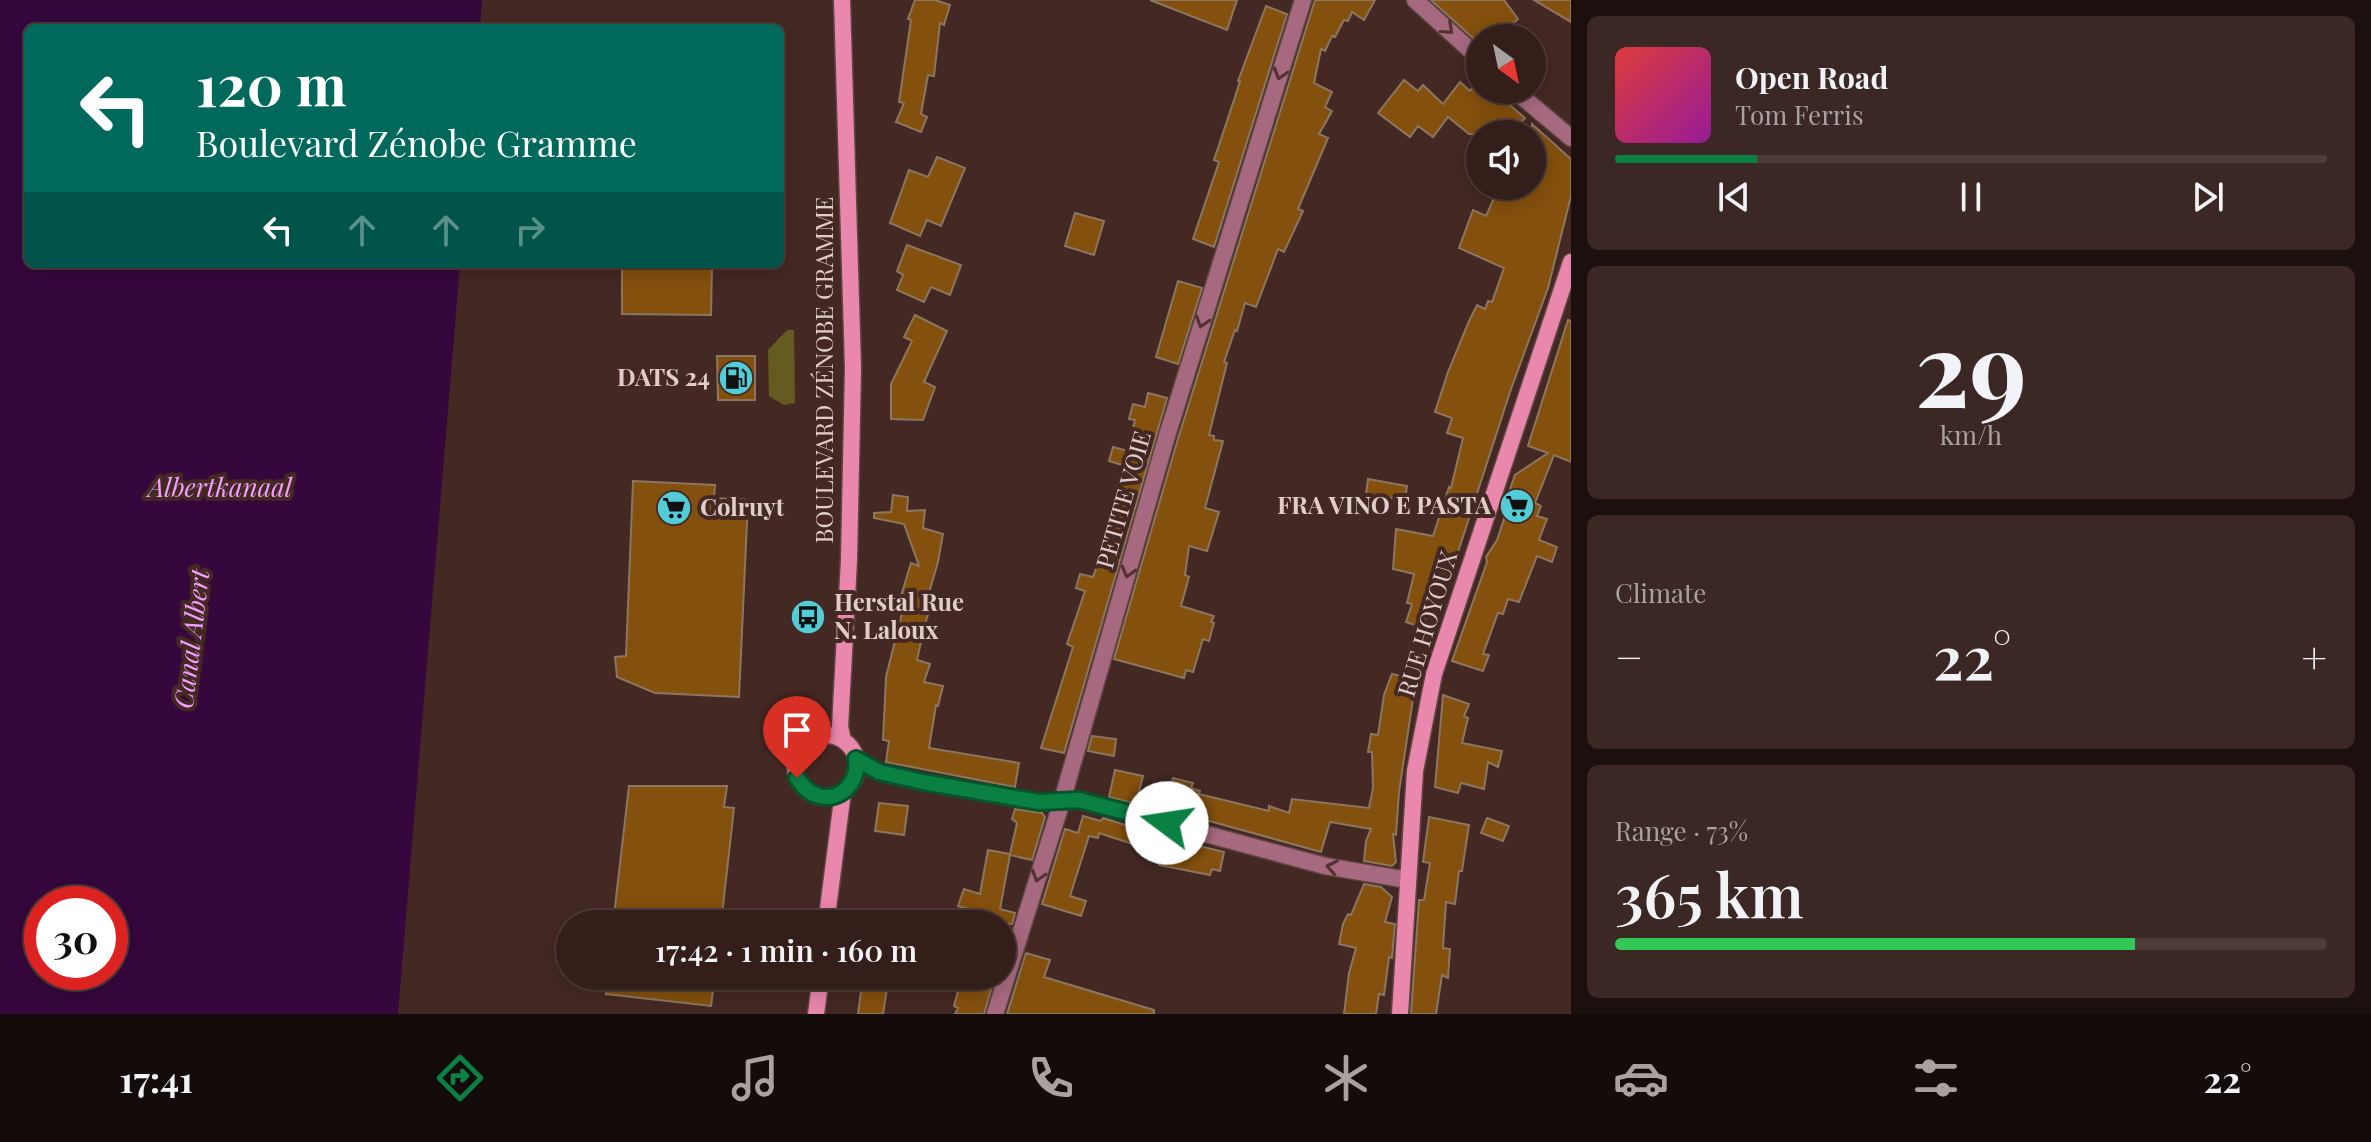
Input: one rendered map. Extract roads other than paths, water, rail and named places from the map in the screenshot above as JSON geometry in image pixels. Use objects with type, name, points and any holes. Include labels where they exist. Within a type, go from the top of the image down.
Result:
[{"type":"main road","name":"BOULEVARD ZÉNOBE GRAMME","points":[[842,0],[853,368],[849,546],[840,727],[843,740]]},
{"type":"main road","name":"RUE HOYOUX","points":[[1400,1014],[1415,771],[1434,674],[1571,262]]},
{"type":"main road","points":[[827,735],[843,740],[856,759],[854,780],[843,792],[827,797],[816,795],[805,789],[797,778],[795,767],[800,748],[810,739],[827,735]]},
{"type":"main road","points":[[828,910],[843,792]]},
{"type":"main road","points":[[816,1014],[819,990]]},
{"type":"street","name":"PETITE VOIE","points":[[995,1014],[1062,801],[1166,439],[1303,0]]},
{"type":"street","points":[[1415,0],[1466,46]]},
{"type":"street","points":[[1531,104],[1571,138]]},
{"type":"street","points":[[856,759],[879,772],[923,782],[1039,802],[1079,800],[1325,866],[1408,880]]},
{"type":"water","name":"Albertkanaal","points":[[0,0],[482,0],[480,24],[24,24],[24,268],[460,268],[398,1014],[0,1014]]},
{"type":"place","name":"DATS 24","points":[[736,378]]},
{"type":"place","name":"FRA VINO E PASTA","points":[[1517,506]]},
{"type":"place","name":"Colruyt","points":[[674,508]]},
{"type":"place","name":"Herstal Rue N. Laloux","points":[[808,617]]},
{"type":"water label","name":"Canal Albert","points":[[192,639]]}]
